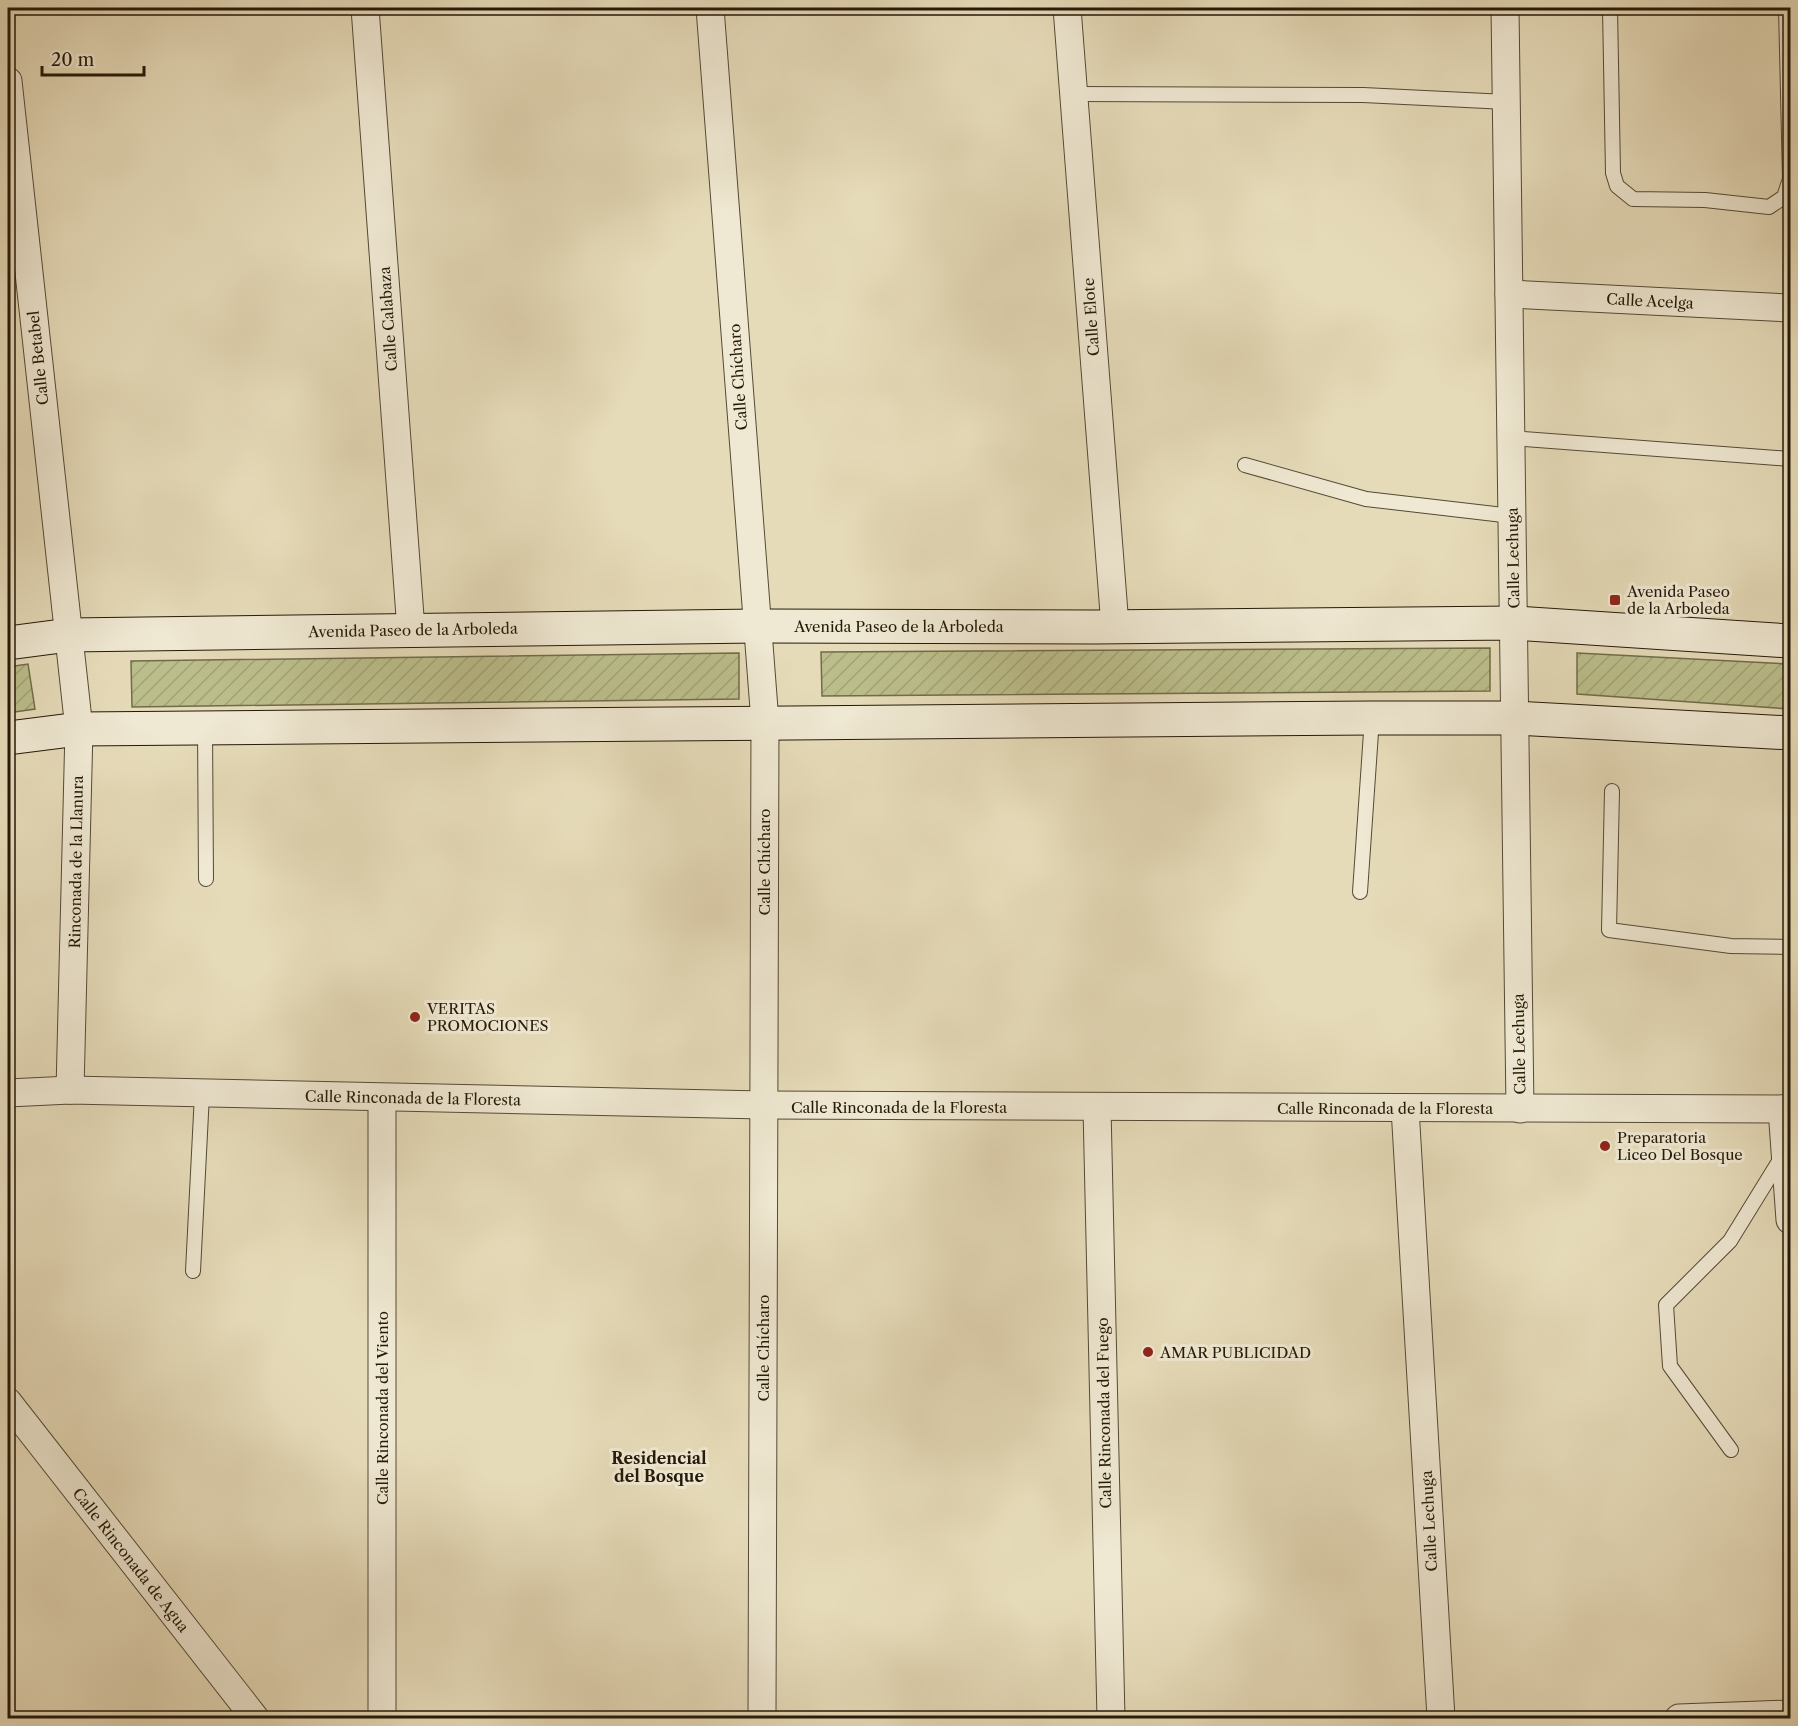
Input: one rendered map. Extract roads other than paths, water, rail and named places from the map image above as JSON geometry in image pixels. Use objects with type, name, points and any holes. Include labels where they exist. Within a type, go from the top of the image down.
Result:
[{"type":"street","name":"Calle Calabaza","points":[[364,8],[411,630]]},
{"type":"street","name":"Calle Chícharo","points":[[710,8],[765,722],[762,1719]]},
{"type":"street","name":"Calle Elote","points":[[1067,8],[1115,626]]},
{"type":"street","name":"Calle Lechuga","points":[[1505,8],[1520,1109]]},
{"type":"street","name":"Calle Betabel","points":[[8,81],[69,635]]},
{"type":"street","name":"Calle Acelga","points":[[1509,294],[1791,308]]},
{"type":"street","name":"Avenida Paseo de la Arboleda","points":[[8,643],[69,635],[411,630],[757,626],[1514,623],[1791,641]]},
{"type":"street","name":"Rinconada de la Llanura","points":[[69,635],[79,729],[70,1090]]},
{"type":"street","points":[[8,738],[79,729],[1372,718],[1515,718],[1791,733]]},
{"type":"street","name":"Calle Rinconada de la Floresta","points":[[8,1093],[70,1090],[764,1105],[1097,1108],[1786,1109]]},
{"type":"street","name":"Calle Rinconada del Viento","points":[[382,1098],[382,1719]]},
{"type":"street","name":"Calle Rinconada del Fuego","points":[[1097,1108],[1111,1719]]},
{"type":"street","name":"Calle Lechuga","points":[[1405,1108],[1441,1719]]},
{"type":"street","points":[[1786,1109],[1785,1150],[1791,1220]]},
{"type":"street","name":"Calle Rinconada de Agua","points":[[8,1402],[255,1719]]},
{"type":"street","points":[[1678,1719],[1791,1714]]},
{"type":"lane","points":[[1610,8],[1614,173],[1617,186],[1633,199],[1705,200],[1769,207],[1784,197],[1790,179],[1786,8]]},
{"type":"lane","points":[[1074,94],[1363,95],[1507,102]]},
{"type":"lane","points":[[1511,438],[1791,459]]},
{"type":"lane","points":[[1245,465],[1366,499],[1512,516]]},
{"type":"lane","points":[[1360,892],[1372,718]]},
{"type":"lane","points":[[205,728],[206,879]]},
{"type":"lane","points":[[1612,791],[1609,930],[1731,945],[1791,947]]},
{"type":"lane","points":[[193,1271],[202,1094]]},
{"type":"lane","points":[[1731,1450],[1670,1366],[1666,1305],[1730,1241],[1785,1150]]},
{"type":"place","name":"Avenida Paseo de la Arboleda","points":[[1615,600]]},
{"type":"place","name":"VERITAS PROMOCIONES","points":[[415,1017]]},
{"type":"place","name":"Preparatoria Liceo Del Bosque","points":[[1605,1146]]},
{"type":"place","name":"AMAR PUBLICIDAD","points":[[1148,1352]]},
{"type":"district","name":"Residencial del Bosque","points":[[659,1467]]}]
